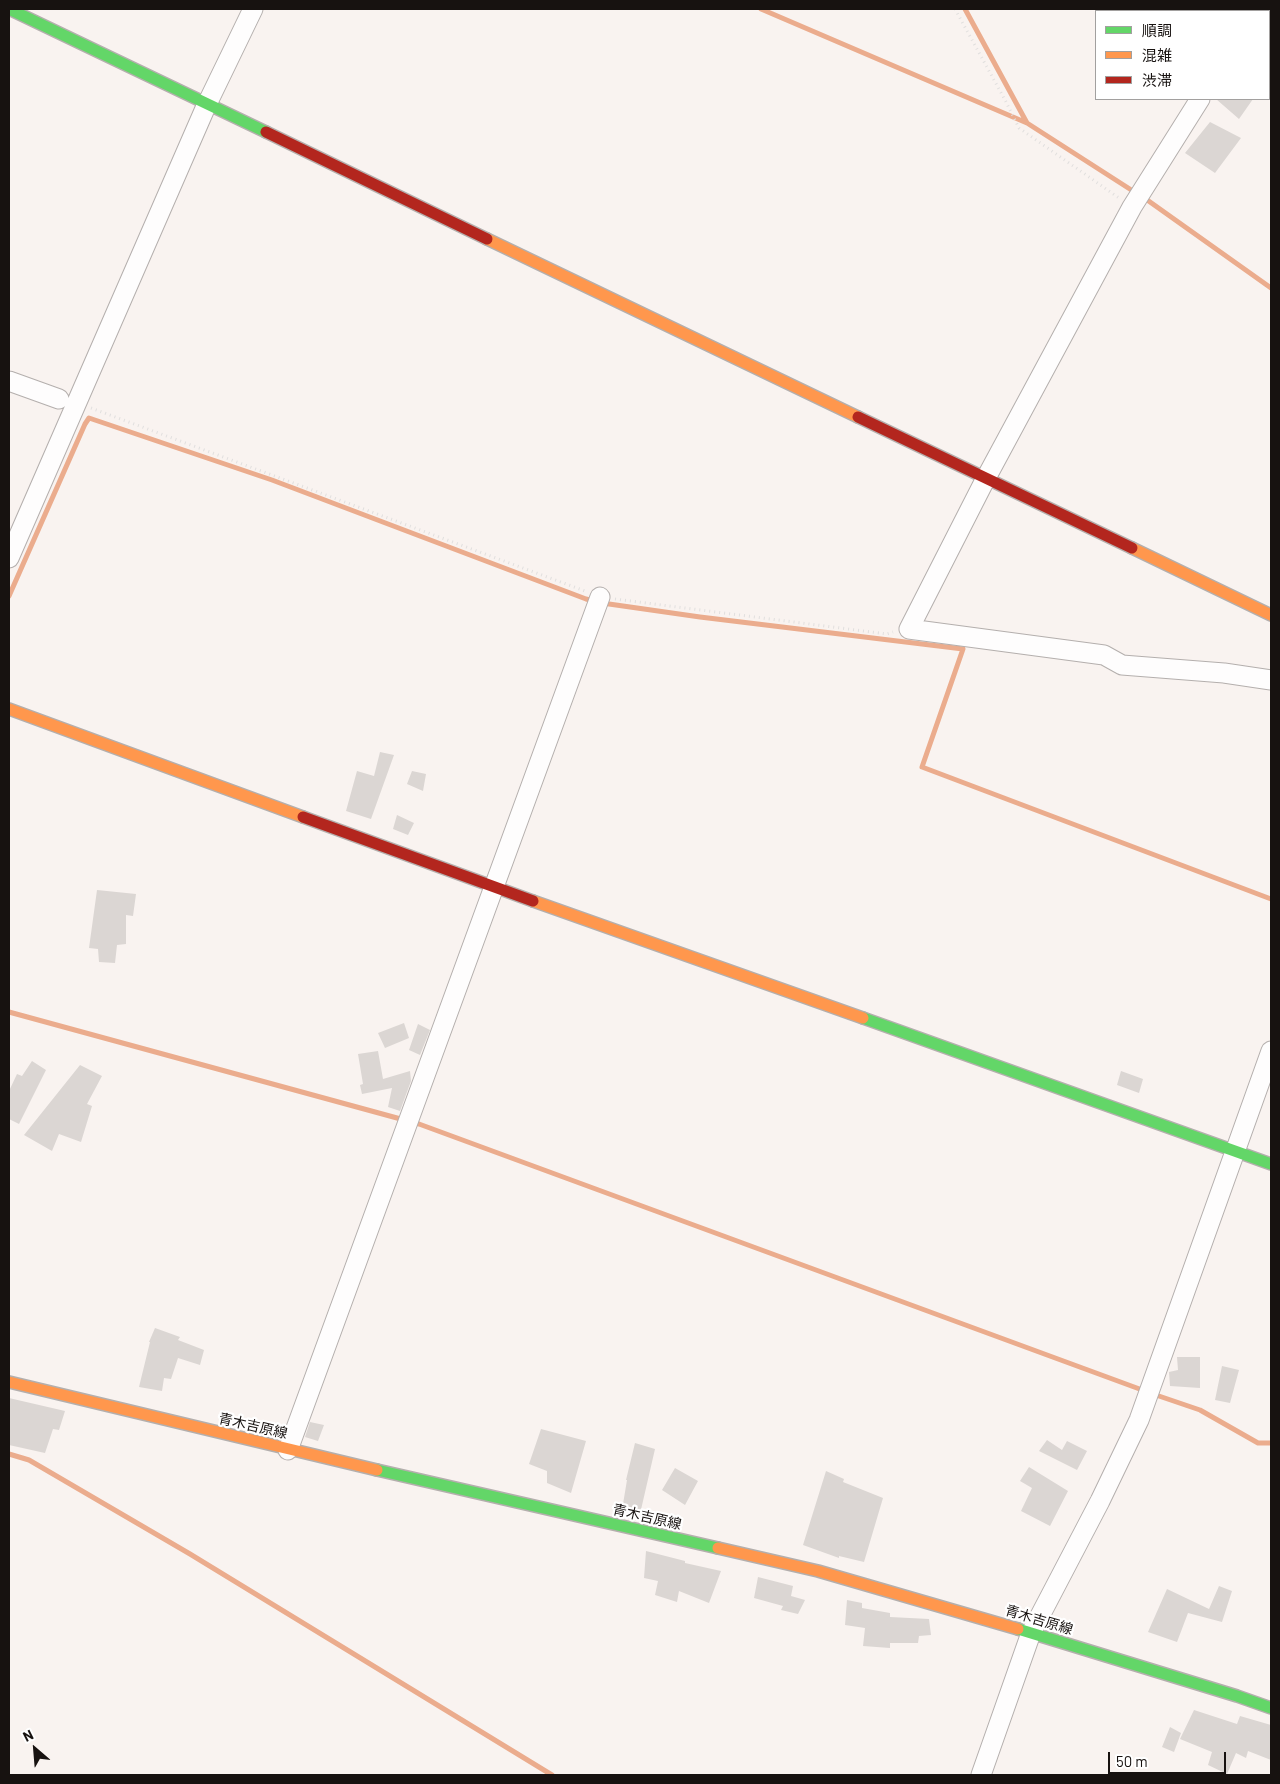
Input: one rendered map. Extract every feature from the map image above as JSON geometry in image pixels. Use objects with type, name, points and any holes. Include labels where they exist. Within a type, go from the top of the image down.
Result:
[{"type":"street","points":[[9,9],[1271,615]]},
{"type":"street","points":[[9,558],[67,400],[253,9]]},
{"type":"street","points":[[1199,100],[1132,207],[986,478],[909,629],[1104,655],[1122,665],[1224,673],[1271,680]]},
{"type":"street","points":[[9,381],[67,400]]},
{"type":"street","points":[[288,1450],[600,597]]},
{"type":"street","points":[[9,709],[495,887],[1271,1164]]},
{"type":"street","points":[[981,1775],[1032,1633],[1100,1501],[1139,1420],[1271,1051]]},
{"type":"street","name":"青木吉原線","points":[[9,1382],[288,1450],[818,1571],[1032,1633],[1238,1696],[1271,1708]]},
{"type":"path","points":[[955,9],[1019,128],[1132,207]]},
{"type":"path","points":[[67,400],[600,597],[888,634],[909,629]]},
{"type":"building","points":[[1217,100],[1252,100],[1239,119]]},
{"type":"building","points":[[1210,122],[1241,138],[1215,173],[1185,153]]},
{"type":"building","points":[[380,752],[394,755],[371,819],[346,811],[357,771],[374,776]]},
{"type":"building","points":[[412,771],[426,774],[423,791],[407,784]]},
{"type":"building","points":[[397,815],[414,823],[408,835],[393,829]]},
{"type":"building","points":[[97,890],[136,894],[133,916],[126,915],[126,944],[117,945],[115,963],[99,962],[98,949],[89,948]]},
{"type":"building","points":[[404,1023],[409,1038],[385,1048],[378,1033]]},
{"type":"building","points":[[418,1024],[430,1030],[420,1055],[409,1050]]},
{"type":"building","points":[[378,1051],[383,1079],[410,1071],[411,1081],[400,1111],[388,1107],[392,1088],[362,1094],[360,1085],[363,1084],[358,1054]]},
{"type":"building","points":[[32,1061],[46,1070],[19,1124],[9,1119],[9,1091],[17,1074],[22,1076]]},
{"type":"building","points":[[80,1065],[102,1076],[87,1104],[92,1106],[81,1142],[59,1134],[52,1151],[24,1135]]},
{"type":"building","points":[[1121,1071],[1143,1079],[1139,1093],[1117,1085]]},
{"type":"building","points":[[155,1328],[180,1337],[178,1340],[204,1350],[200,1365],[178,1358],[171,1379],[164,1378],[162,1391],[139,1387],[149,1342]]},
{"type":"building","points":[[1177,1357],[1200,1357],[1200,1388],[1170,1386],[1169,1372],[1178,1370]]},
{"type":"building","points":[[1222,1366],[1239,1370],[1230,1403],[1215,1400]]},
{"type":"building","points":[[9,1398],[65,1411],[59,1430],[53,1429],[45,1453],[9,1445]]},
{"type":"building","points":[[310,1422],[324,1425],[318,1441],[305,1437]]},
{"type":"building","points":[[541,1429],[586,1441],[571,1493],[547,1483],[547,1471],[529,1464]]},
{"type":"building","points":[[1047,1440],[1062,1450],[1067,1441],[1087,1451],[1077,1470],[1039,1451]]},
{"type":"building","points":[[635,1443],[655,1449],[640,1514],[622,1510],[626,1480]]},
{"type":"building","points":[[1029,1467],[1068,1491],[1050,1526],[1021,1511],[1032,1488],[1020,1481]]},
{"type":"building","points":[[675,1468],[698,1481],[685,1505],[662,1490]]},
{"type":"building","points":[[826,1471],[844,1479],[843,1482],[883,1498],[864,1562],[839,1556],[839,1558],[803,1545]]},
{"type":"building","points":[[646,1551],[685,1561],[685,1563],[721,1571],[709,1603],[679,1591],[677,1602],[655,1595],[658,1581],[644,1578]]},
{"type":"building","points":[[758,1577],[793,1586],[791,1596],[805,1600],[798,1614],[781,1610],[783,1606],[754,1598]]},
{"type":"building","points":[[1219,1586],[1232,1591],[1222,1622],[1188,1613],[1177,1642],[1148,1632],[1167,1589],[1209,1609]]},
{"type":"building","points":[[847,1600],[862,1603],[862,1608],[890,1613],[890,1617],[929,1619],[931,1635],[919,1636],[918,1643],[890,1643],[890,1648],[863,1646],[865,1628],[845,1625]]},
{"type":"building","points":[[1194,1710],[1237,1724],[1240,1716],[1271,1725],[1271,1760],[1248,1751],[1246,1758],[1236,1753],[1227,1774],[1208,1765],[1212,1752],[1180,1739]]},
{"type":"building","points":[[1170,1727],[1181,1733],[1174,1752],[1162,1747]]},
{"type":"waterway","points":[[761,9],[1027,123]]},
{"type":"waterway","points":[[965,9],[1027,123],[1136,193]]},
{"type":"waterway","points":[[1143,197],[1271,288]]},
{"type":"waterway","points":[[9,596],[89,418],[272,480],[594,601]]},
{"type":"waterway","points":[[602,603],[700,617],[963,649],[922,767],[1271,899]]},
{"type":"waterway","points":[[9,1012],[419,1124],[1145,1391]]},
{"type":"waterway","points":[[1153,1394],[1200,1410],[1258,1443],[1271,1443]]},
{"type":"waterway","points":[[9,1454],[29,1460],[190,1554],[552,1775]]},
{"type":"traffic: fast","points":[[9,9],[266,132]]},
{"type":"traffic: fast","points":[[863,1018],[1271,1164]]},
{"type":"traffic: fast","points":[[377,1470],[718,1548]]},
{"type":"traffic: fast","points":[[1018,1629],[1271,1708]]},
{"type":"traffic: slow","points":[[487,239],[858,417]]},
{"type":"traffic: slow","points":[[1132,548],[1271,615]]},
{"type":"traffic: slow","points":[[9,709],[303,817]]},
{"type":"traffic: slow","points":[[533,901],[863,1018]]},
{"type":"traffic: slow","points":[[9,1382],[377,1470]]},
{"type":"traffic: slow","points":[[718,1548],[818,1571],[1018,1629]]},
{"type":"traffic: jam","points":[[266,132],[487,239]]},
{"type":"traffic: jam","points":[[858,417],[1132,548]]},
{"type":"traffic: jam","points":[[303,817],[533,901]]}]
